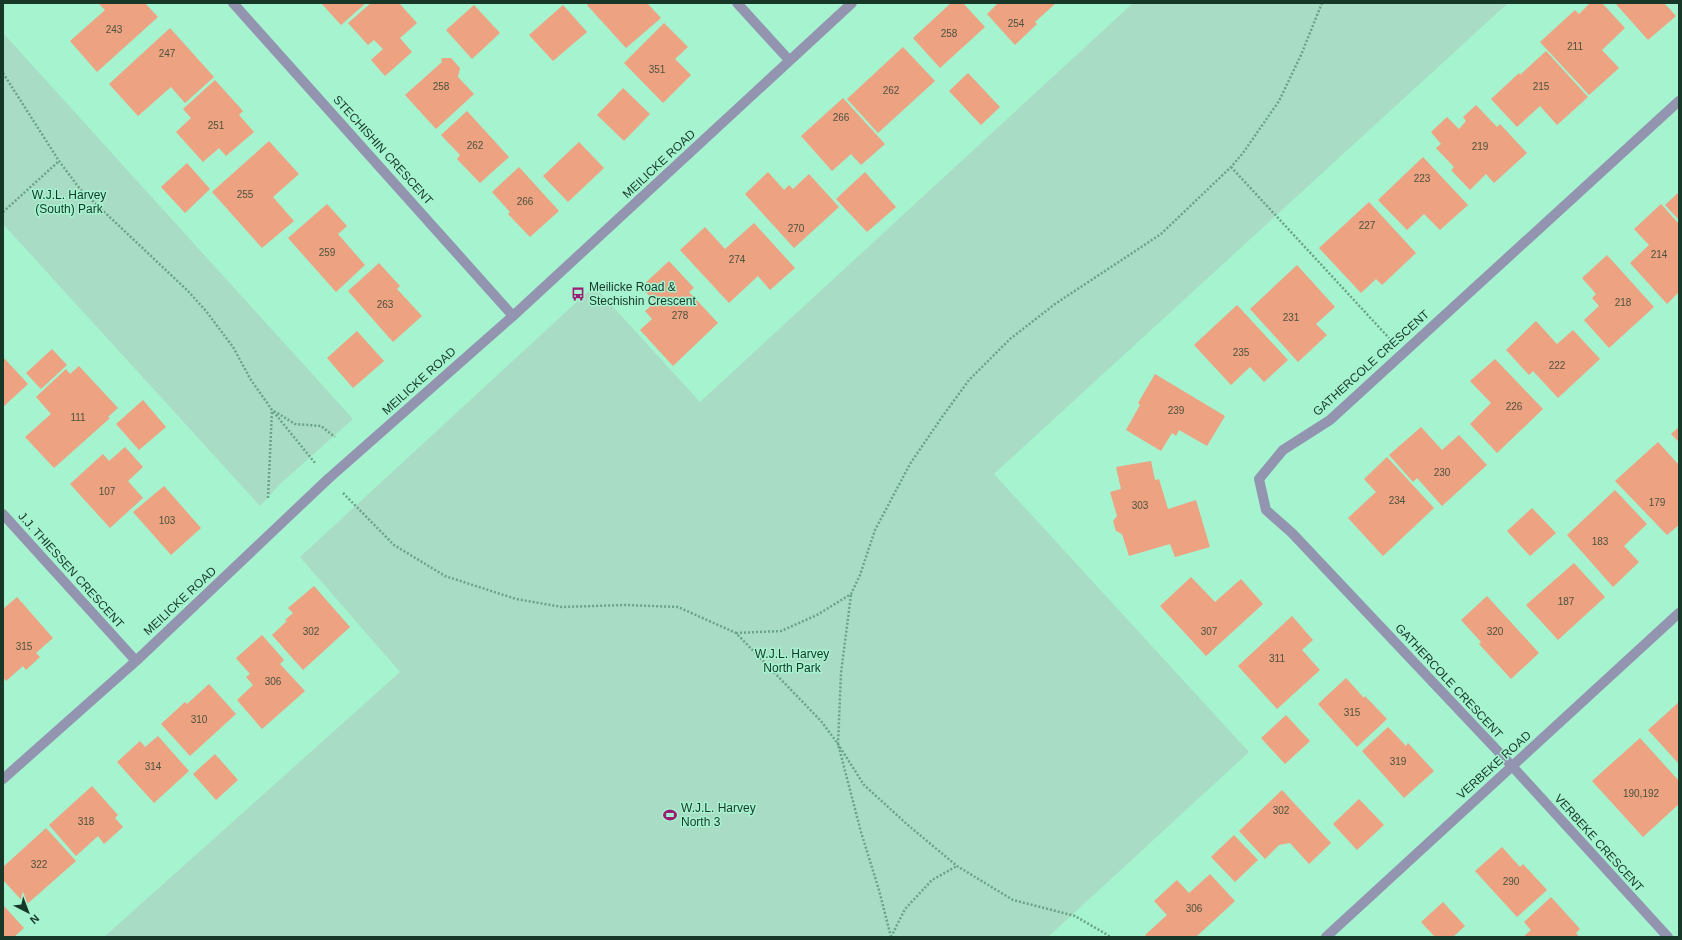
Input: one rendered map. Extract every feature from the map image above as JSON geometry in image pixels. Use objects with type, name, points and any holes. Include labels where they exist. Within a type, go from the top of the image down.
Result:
[{"type":"street","name":"STECHISHIN CRESCENT","points":[[233,3],[513,316]]},
{"type":"street","points":[[737,3],[789,60]]},
{"type":"street","name":"MEILICKE ROAD","points":[[3,779],[136,661],[328,479],[513,316],[852,3]]},
{"type":"street","name":"GATHERCOLE CRESCENT","points":[[1512,766],[1292,533],[1266,510],[1259,479],[1283,450],[1330,420],[1679,101]]},
{"type":"street","name":"J.J. THIESSEN CRESCENT","points":[[3,514],[136,661]]},
{"type":"street","name":"VERBEKE ROAD","points":[[1326,937],[1679,613]]},
{"type":"street","name":"VERBEKE CRESCENT","points":[[1512,766],[1668,937]]},
{"type":"path","points":[[891,937],[838,744],[841,673],[851,594],[860,575],[875,530],[910,464],[969,380],[1010,339],[1055,304],[1161,234],[1243,154],[1280,101],[1322,3]]},
{"type":"path","points":[[3,73],[59,161],[80,189],[188,291],[206,311],[234,347],[251,380],[272,410],[328,479],[394,545],[446,576],[516,599],[562,607],[626,605],[678,607],[736,633],[821,721],[864,784],[909,826],[957,866],[1013,900],[1075,916],[1111,937]]},
{"type":"path","points":[[3,212],[59,161]]},
{"type":"path","points":[[1231,167],[1386,335]]},
{"type":"path","points":[[272,410],[295,424],[321,426],[335,437]]},
{"type":"path","points":[[268,498],[272,410]]},
{"type":"path","points":[[736,633],[781,632],[817,615],[851,594]]},
{"type":"path","points":[[891,937],[905,909],[932,880],[957,866]]},
{"type":"green space","name":"W.J.L. Harvey North Park","points":[[1133,3],[1508,3],[994,474],[1249,752],[1048,937],[104,937],[400,672],[300,557],[594,286],[700,402]]},
{"type":"green space","name":"W.J.L. Harvey (South) Park","points":[[3,33],[353,419],[280,484],[260,506],[3,224]]},
{"type":"building","points":[[98,3],[145,3],[158,17],[97,72],[70,41],[105,10]]},
{"type":"building","points":[[321,3],[366,3],[341,25]]},
{"type":"building","points":[[371,3],[399,3],[417,23],[400,38],[412,52],[385,76],[371,60],[383,49],[374,40],[368,45],[348,23]]},
{"type":"building","points":[[589,3],[647,3],[661,18],[626,48],[587,5]]},
{"type":"building","points":[[951,3],[963,3],[985,27],[940,68],[913,38]]},
{"type":"building","points":[[998,3],[1056,3],[1035,22],[1037,24],[1015,45],[987,14]]},
{"type":"building","points":[[1590,3],[1602,3],[1625,28],[1602,50],[1619,68],[1589,95],[1540,42],[1575,10],[1579,14]]},
{"type":"building","points":[[1615,3],[1664,3],[1676,16],[1648,40]]},
{"type":"building","points":[[474,5],[500,33],[472,59],[446,30]]},
{"type":"building","points":[[563,5],[587,32],[553,61],[529,35]]},
{"type":"building","points":[[664,23],[688,47],[675,59],[691,75],[663,103],[624,63]]},
{"type":"building","points":[[170,28],[214,77],[185,103],[171,87],[138,116],[109,84]]},
{"type":"building","points":[[903,47],[935,81],[878,133],[847,99]]},
{"type":"building","points":[[1546,51],[1588,97],[1557,125],[1540,106],[1517,127],[1491,99]]},
{"type":"building","points":[[451,58],[460,68],[458,77],[474,94],[436,129],[405,95],[442,62],[441,59]]},
{"type":"building","points":[[968,73],[1000,107],[981,125],[949,91]]},
{"type":"building","points":[[215,80],[243,111],[239,115],[254,132],[226,156],[219,148],[203,162],[176,132],[191,118],[183,109]]},
{"type":"building","points":[[623,88],[650,114],[624,141],[597,115]]},
{"type":"building","points":[[843,98],[885,144],[861,165],[851,154],[832,171],[801,136]]},
{"type":"building","points":[[1476,105],[1497,127],[1500,124],[1527,153],[1494,183],[1486,174],[1470,190],[1451,170],[1454,167],[1436,148],[1441,144],[1431,132],[1447,117],[1459,129],[1466,121],[1463,117]]},
{"type":"building","points":[[467,111],[509,157],[480,183],[457,159],[460,155],[441,135]]},
{"type":"building","points":[[269,141],[299,174],[273,197],[294,221],[262,248],[212,192]]},
{"type":"building","points":[[579,142],[604,168],[568,202],[543,176]]},
{"type":"building","points":[[1423,157],[1468,205],[1440,230],[1424,214],[1407,230],[1378,200]]},
{"type":"building","points":[[187,163],[210,189],[185,213],[161,187]]},
{"type":"building","points":[[519,167],[559,211],[530,237],[508,214],[510,212],[492,192]]},
{"type":"building","points":[[768,172],[784,190],[789,185],[793,189],[809,174],[839,207],[794,248],[745,194]]},
{"type":"building","points":[[865,172],[896,207],[867,232],[836,199]]},
{"type":"building","points":[[1679,192],[1679,220],[1665,205]]},
{"type":"building","points":[[1369,202],[1416,253],[1382,285],[1376,279],[1361,293],[1319,248]]},
{"type":"building","points":[[327,204],[347,226],[338,234],[365,265],[336,292],[288,238]]},
{"type":"building","points":[[1661,204],[1679,224],[1679,292],[1667,304],[1630,263],[1649,245],[1634,229]]},
{"type":"building","points":[[754,223],[795,268],[770,290],[758,276],[729,303],[680,250],[705,227],[725,249]]},
{"type":"building","points":[[1607,255],[1654,307],[1609,348],[1584,320],[1599,306],[1592,298],[1596,294],[1582,278]]},
{"type":"building","points":[[669,261],[694,288],[689,292],[718,323],[673,366],[640,330],[652,319],[645,311],[655,302],[641,287]]},
{"type":"building","points":[[379,263],[400,286],[397,289],[422,316],[393,342],[348,291]]},
{"type":"building","points":[[1297,265],[1335,307],[1316,324],[1327,335],[1298,362],[1250,309]]},
{"type":"building","points":[[1237,305],[1288,360],[1264,382],[1250,367],[1231,385],[1194,345]]},
{"type":"building","points":[[1536,321],[1557,344],[1573,330],[1600,359],[1558,398],[1533,371],[1529,375],[1506,350]]},
{"type":"building","points":[[357,331],[384,361],[353,388],[327,358]]},
{"type":"building","points":[[52,349],[67,365],[41,389],[26,373]]},
{"type":"building","points":[[3,357],[28,384],[3,407]]},
{"type":"building","points":[[1495,359],[1543,409],[1497,453],[1470,424],[1491,403],[1470,381]]},
{"type":"building","points":[[79,366],[118,408],[108,417],[110,418],[54,468],[25,437],[51,414],[36,397],[66,369],[70,374]]},
{"type":"building","points":[[1155,374],[1225,416],[1207,446],[1179,430],[1176,436],[1172,433],[1161,451],[1126,430],[1140,405],[1138,403]]},
{"type":"building","points":[[143,400],[166,427],[139,450],[116,424]]},
{"type":"building","points":[[1421,427],[1442,450],[1459,435],[1487,465],[1442,506],[1417,478],[1413,482],[1389,455]]},
{"type":"building","points":[[1679,427],[1679,442],[1671,434]]},
{"type":"building","points":[[1658,442],[1679,465],[1679,525],[1667,535],[1615,481]]},
{"type":"building","points":[[125,447],[143,467],[128,481],[143,498],[110,528],[70,484],[103,454],[109,461]]},
{"type":"building","points":[[1387,457],[1434,508],[1383,556],[1348,518],[1376,492],[1364,479]]},
{"type":"building","points":[[1151,461],[1155,480],[1159,479],[1168,509],[1196,500],[1210,547],[1175,557],[1170,544],[1129,556],[1122,534],[1116,531],[1113,521],[1117,516],[1110,492],[1121,489],[1116,467]]},
{"type":"building","points":[[164,486],[201,528],[171,555],[133,512]]},
{"type":"building","points":[[1615,490],[1647,524],[1624,546],[1639,562],[1613,587],[1567,535]]},
{"type":"building","points":[[1532,508],[1556,533],[1530,556],[1507,531]]},
{"type":"building","points":[[1574,563],[1605,597],[1558,640],[1526,605]]},
{"type":"building","points":[[1191,577],[1215,602],[1241,579],[1263,604],[1206,656],[1160,606]]},
{"type":"building","points":[[314,586],[350,627],[303,670],[272,635],[293,613],[288,608]]},
{"type":"building","points":[[1487,596],[1539,653],[1511,679],[1479,644],[1481,642],[1461,620]]},
{"type":"building","points":[[17,597],[53,638],[36,653],[40,657],[26,670],[23,666],[6,681],[3,677],[3,609]]},
{"type":"building","points":[[1292,616],[1313,640],[1302,650],[1320,670],[1277,709],[1238,666]]},
{"type":"building","points":[[262,635],[284,660],[280,664],[305,691],[262,729],[237,700],[253,685],[246,677],[250,674],[236,658]]},
{"type":"building","points":[[1346,678],[1364,698],[1365,696],[1387,719],[1357,747],[1318,704]]},
{"type":"building","points":[[209,684],[236,714],[190,756],[161,724],[185,702],[187,704]]},
{"type":"building","points":[[1679,702],[1679,764],[1648,730]]},
{"type":"building","points":[[1286,715],[1310,741],[1285,764],[1261,738]]},
{"type":"building","points":[[1388,727],[1406,746],[1408,743],[1434,771],[1404,798],[1362,751]]},
{"type":"building","points":[[158,736],[189,771],[154,803],[117,762],[140,741],[145,747]]},
{"type":"building","points":[[1640,738],[1679,781],[1679,804],[1643,837],[1592,781]]},
{"type":"building","points":[[215,754],[238,780],[216,800],[193,774]]},
{"type":"building","points":[[92,786],[118,815],[115,818],[123,827],[104,844],[98,836],[76,856],[49,825]]},
{"type":"building","points":[[1282,790],[1331,843],[1309,864],[1290,843],[1279,845],[1265,859],[1239,831]]},
{"type":"building","points":[[1359,799],[1384,825],[1357,850],[1333,824]]},
{"type":"building","points":[[46,828],[76,861],[26,905],[3,880],[3,867]]},
{"type":"building","points":[[1234,835],[1258,860],[1235,882],[1211,857]]},
{"type":"building","points":[[1502,847],[1520,867],[1523,864],[1547,890],[1517,917],[1475,871]]},
{"type":"building","points":[[1210,874],[1235,901],[1197,936],[1199,937],[1147,937],[1145,935],[1167,915],[1154,901],[1177,880],[1189,893]]},
{"type":"building","points":[[1551,897],[1580,929],[1576,933],[1579,937],[1523,937],[1531,930],[1524,922]]},
{"type":"building","points":[[1443,902],[1465,926],[1453,937],[1435,937],[1421,922]]},
{"type":"building","points":[[3,905],[24,928],[14,937],[3,937]]},
{"type":"place","name":"Meilicke Road & Stechishin Crescent","points":[[578,294]]},
{"type":"place","name":"W.J.L. Harvey North 3","points":[[670,815]]}]
